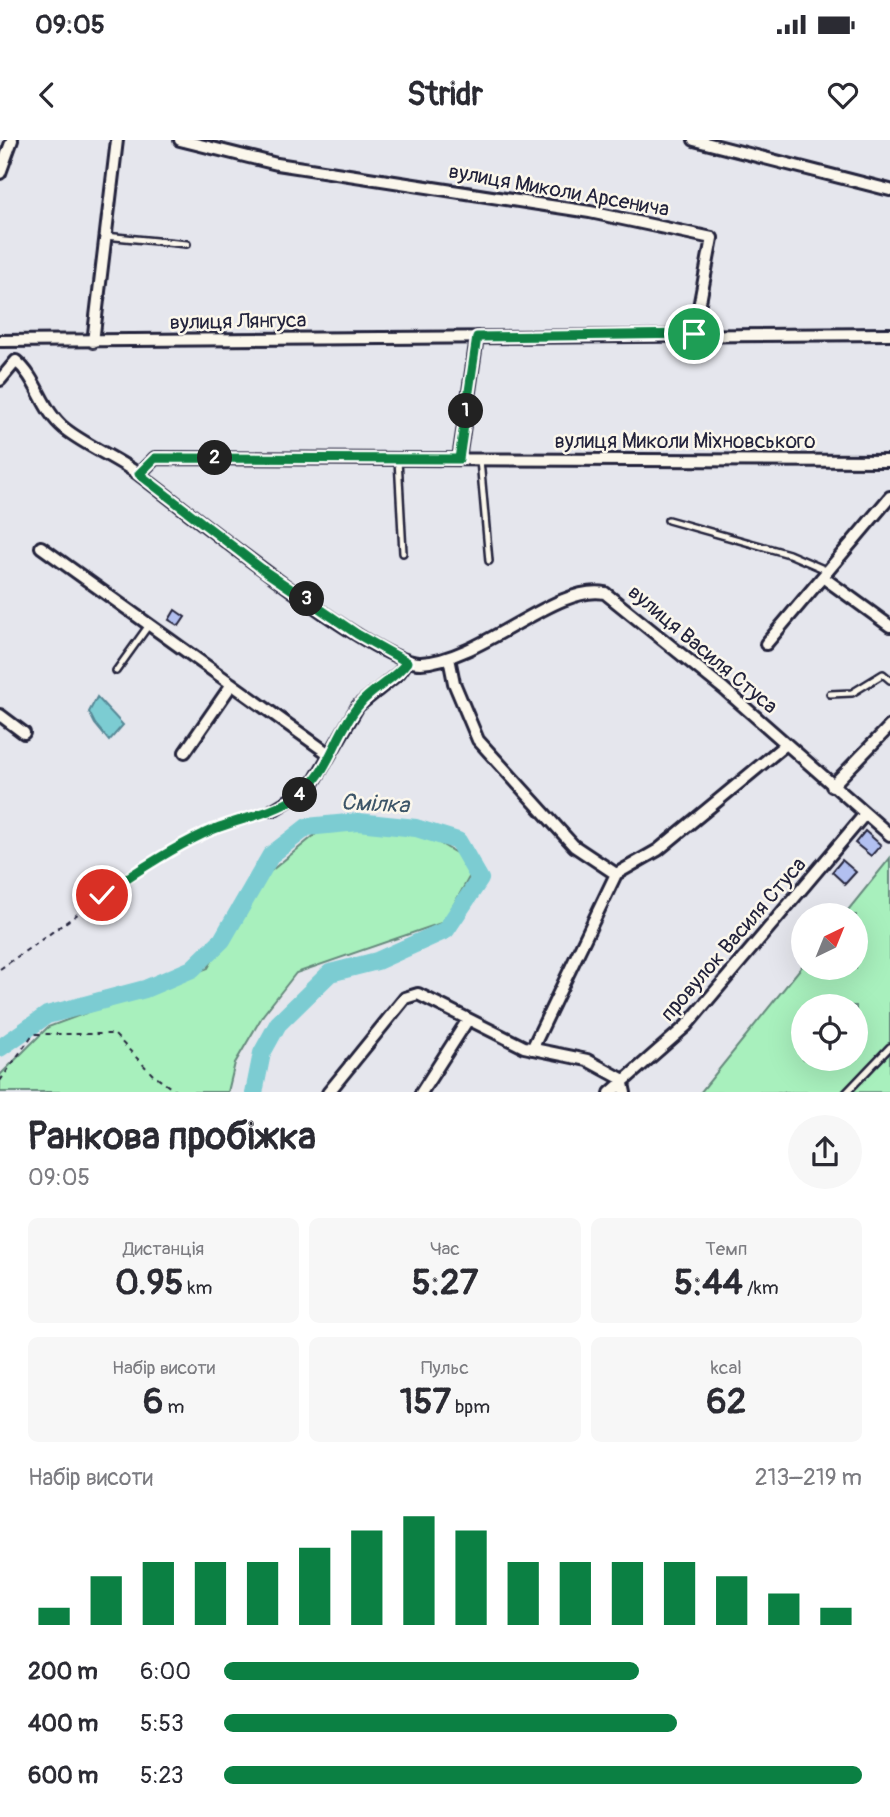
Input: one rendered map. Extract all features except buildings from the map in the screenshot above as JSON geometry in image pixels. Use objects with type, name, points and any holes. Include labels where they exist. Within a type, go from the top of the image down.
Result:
[{"type":"street","points":[[0,173],[12,140]]},
{"type":"street","points":[[93,342],[117,140]]},
{"type":"street","name":"вулиця Миколи Арсенича","points":[[180,140],[278,164],[590,212],[712,238],[694,334]]},
{"type":"street","points":[[694,140],[890,190]]},
{"type":"street","name":"вулиця Лянгуса","points":[[0,341],[890,334]]},
{"type":"street","points":[[459,459],[477,337]]},
{"type":"street","points":[[0,380],[16,361],[16,341]]},
{"type":"street","points":[[16,361],[27,373],[41,402],[65,429],[139,474],[266,572],[357,634],[407,662],[399,673],[358,706],[311,786],[273,810]]},
{"type":"street","name":"вулиця Миколи Міхновського","points":[[139,474],[155,458],[890,461]]},
{"type":"street","points":[[766,644],[890,497]]},
{"type":"street","points":[[41,547],[329,754]]},
{"type":"street","points":[[827,574],[890,626]]},
{"type":"street","name":"вулиця Василя Стуса","points":[[407,662],[449,659],[567,598],[588,591],[606,593],[724,689],[890,835]]},
{"type":"street","points":[[449,659],[454,683],[478,740],[574,846],[616,874]]},
{"type":"street","points":[[185,752],[233,684]]},
{"type":"street","points":[[0,715],[24,733]]},
{"type":"street","points":[[832,786],[890,726]]},
{"type":"street","points":[[532,1049],[616,874],[658,850],[785,745]]},
{"type":"street","name":"провулок Василя Стуса","points":[[611,1092],[622,1079],[657,1054],[686,1026],[865,814]]},
{"type":"street","points":[[329,1092],[405,998],[422,994],[467,1020],[532,1049],[587,1060],[622,1079],[625,1092]]},
{"type":"street","points":[[422,1092],[467,1020]]},
{"type":"lane","points":[[106,236],[187,244]]},
{"type":"lane","points":[[398,459],[404,553]]},
{"type":"lane","points":[[480,460],[489,561]]},
{"type":"lane","points":[[668,520],[789,554],[827,574]]},
{"type":"lane","points":[[116,671],[149,625]]},
{"type":"lane","points":[[830,694],[852,693],[875,676],[883,674],[890,680]]},
{"type":"lane","points":[[847,1092],[890,1047]]},
{"type":"path","points":[[0,969],[144,867],[204,833],[273,810]]},
{"type":"path","points":[[0,1081],[33,1034],[114,1034],[153,1074],[176,1092]]},
{"type":"green space","points":[[327,825],[409,825],[476,865],[444,922],[296,973],[263,1015],[235,1063],[228,1092],[0,1092],[0,1075],[48,1027],[208,968],[255,884]]},
{"type":"green space","points":[[890,858],[890,1092],[701,1092],[791,980],[868,980],[868,903],[854,903]]},
{"type":"water","points":[[97,697],[123,725],[109,741],[89,712]]},
{"type":"waterway","name":"Смілка","points":[[0,1048],[47,1015],[145,989],[192,969],[222,940],[271,855],[307,827],[358,822],[416,828],[458,841],[480,879],[446,930],[377,961],[330,973],[278,1024],[262,1053],[254,1092]]},
{"type":"route","points":[[102,895],[144,867],[204,833],[273,810],[296,798],[311,786],[358,706],[399,673],[407,662],[357,634],[266,572],[139,474],[155,458],[459,459],[477,337],[694,334]]}]
